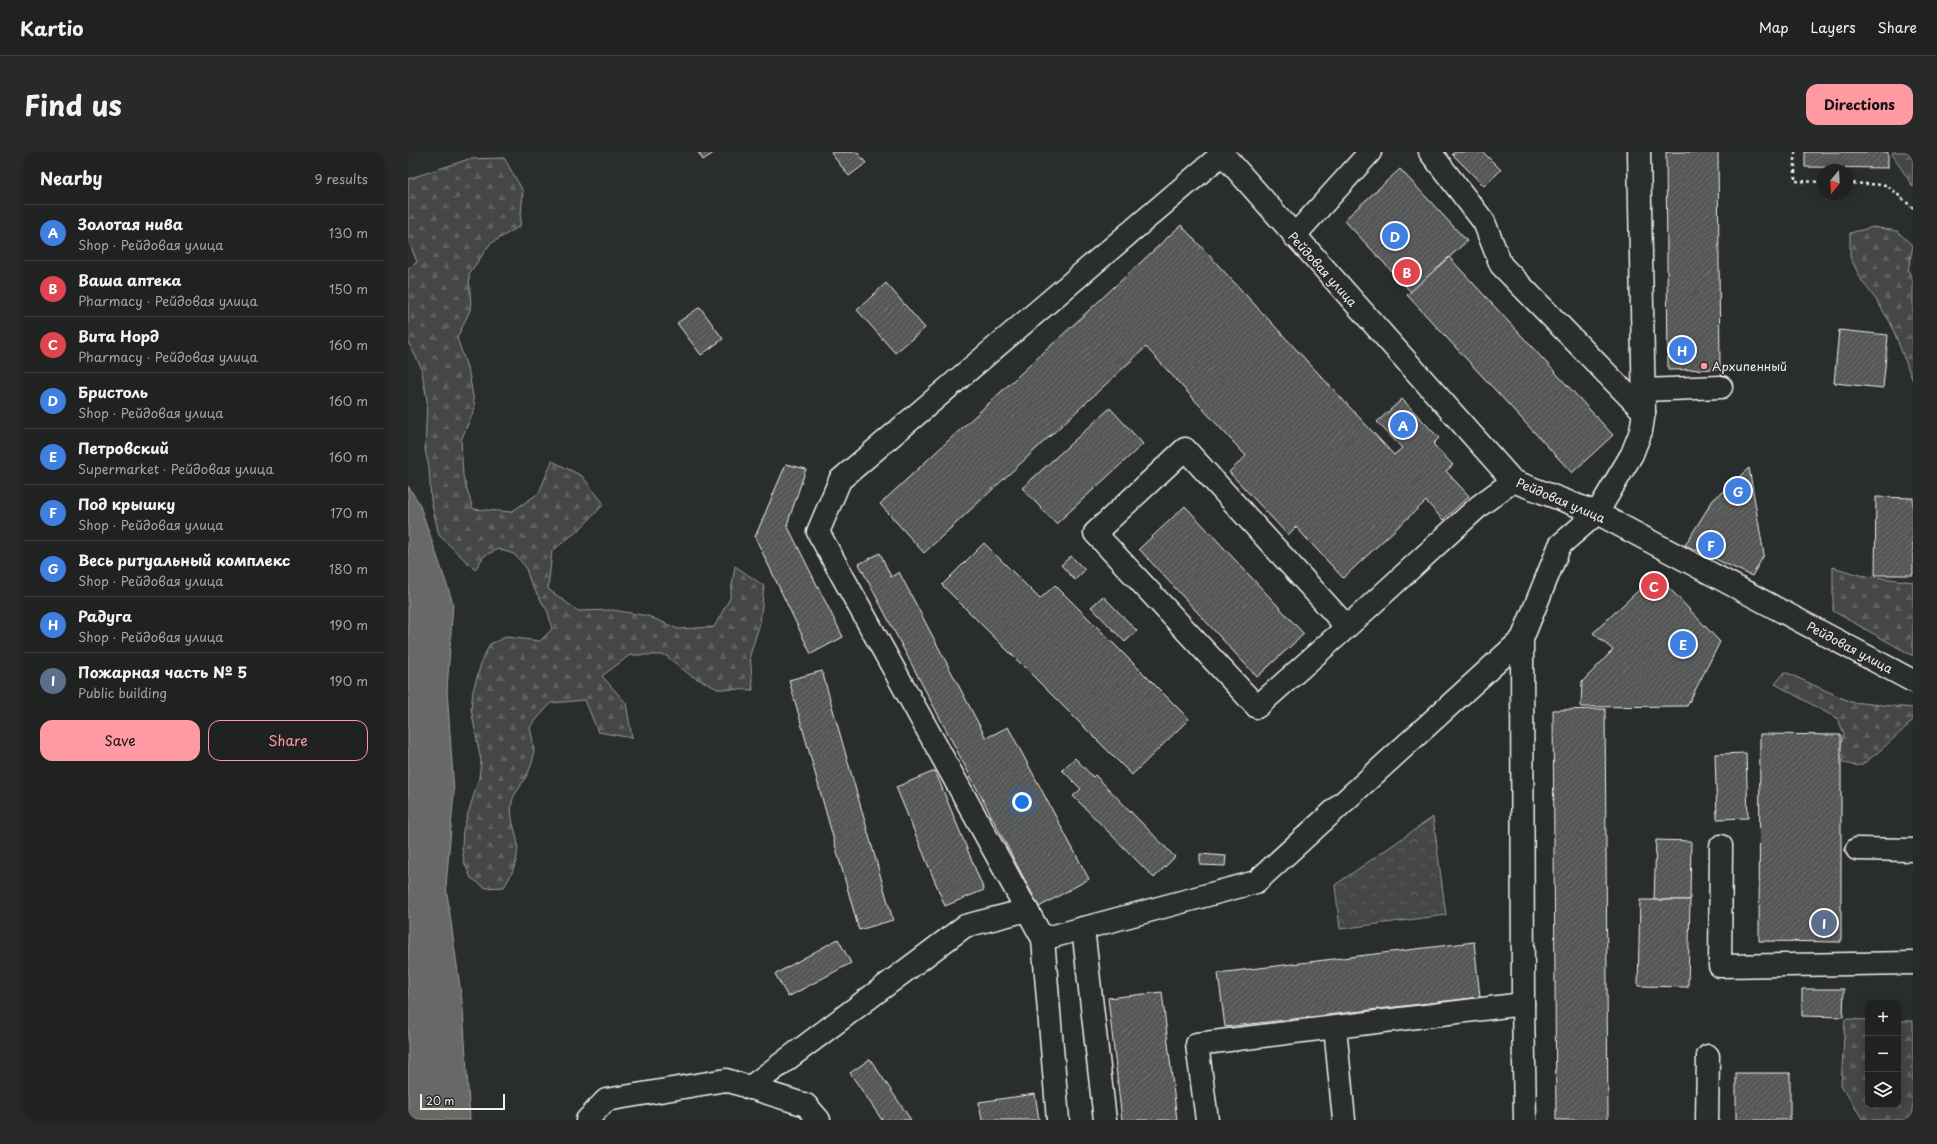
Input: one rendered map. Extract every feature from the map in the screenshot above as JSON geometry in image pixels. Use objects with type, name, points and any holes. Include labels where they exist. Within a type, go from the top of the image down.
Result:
[{"type":"street","points":[[1294,236],[1370,152]]},
{"type":"street","points":[[1430,152],[1484,222],[1501,265],[1644,412]]},
{"type":"street","points":[[1525,1120],[1523,1004],[1522,639],[1560,545],[1596,513],[1632,454],[1641,431],[1644,412],[1639,152]]},
{"type":"street","points":[[1058,1120],[1043,939],[818,532],[840,480],[1221,153]]},
{"type":"street","name":"Рейдовая улица","points":[[1221,153],[1513,481],[1596,513],[1913,680]]},
{"type":"street","points":[[1643,390],[1721,387]]},
{"type":"street","points":[[1347,627],[1185,449],[1095,533],[1257,707],[1347,627],[1479,506],[1513,481]]},
{"type":"street","points":[[1043,939],[1256,882],[1522,639]]},
{"type":"street","points":[[1721,846],[1720,966],[1913,964]]},
{"type":"street","points":[[1857,849],[1913,850]]},
{"type":"street","points":[[749,1088],[965,926],[1027,910]]},
{"type":"street","points":[[1083,928],[1105,1120]]},
{"type":"street","points":[[1207,1120],[1197,1044],[1523,1004]]},
{"type":"street","points":[[1335,1027],[1344,1120]]},
{"type":"street","points":[[1707,1120],[1708,1056]]},
{"type":"street","points":[[587,1120],[606,1100],[726,1080],[806,1105],[819,1120]]},
{"type":"path","points":[[1795,152],[1795,181],[1817,182]]},
{"type":"path","points":[[1853,183],[1887,185],[1913,208]]},
{"type":"green space","points":[[1893,152],[1913,152],[1913,187],[1892,154]]},
{"type":"green space","points":[[504,158],[523,191],[520,226],[490,244],[469,274],[471,308],[457,338],[469,373],[475,408],[461,440],[463,476],[473,509],[511,512],[539,493],[552,461],[582,476],[604,504],[580,529],[552,551],[548,589],[578,611],[613,610],[648,616],[678,629],[714,627],[730,598],[735,566],[764,586],[760,623],[750,655],[753,690],[718,689],[690,675],[665,655],[630,655],[602,676],[626,703],[632,738],[598,732],[585,700],[551,703],[530,727],[534,751],[532,763],[514,795],[512,802],[511,807],[513,823],[518,849],[514,869],[504,887],[486,888],[471,878],[464,862],[462,846],[463,830],[479,778],[481,761],[471,709],[473,691],[482,660],[490,644],[506,637],[540,641],[552,629],[548,612],[531,584],[525,566],[514,554],[498,549],[484,556],[475,570],[439,535],[431,500],[429,467],[425,450],[427,400],[421,367],[408,342],[408,269],[417,262],[408,239],[408,179],[469,159]]},
{"type":"green space","points":[[1873,227],[1897,231],[1913,246],[1908,270],[1913,280],[1913,381],[1891,324],[1877,301],[1862,281],[1850,257],[1850,233]]},
{"type":"green space","points":[[1833,567],[1859,575],[1913,582],[1913,656],[1833,611]]},
{"type":"green space","points":[[1785,672],[1851,702],[1913,708],[1913,720],[1871,758],[1861,765],[1858,766],[1843,762],[1839,753],[1844,734],[1838,719],[1775,684]]},
{"type":"green space","points":[[1433,817],[1446,915],[1340,929],[1335,885]]},
{"type":"green space","points":[[1845,1019],[1865,1020],[1865,1108],[1901,1108],[1901,1021],[1913,1021],[1913,1120],[1863,1120],[1841,1085]]},
{"type":"shaded area","points":[[408,486],[419,503],[453,603],[447,690],[454,792],[446,886],[463,1009],[470,1120],[408,1120]]},
{"type":"building","points":[[698,152],[715,152],[703,160]]},
{"type":"building","points":[[857,152],[866,163],[849,176],[831,153]]},
{"type":"building","points":[[1455,152],[1483,152],[1501,170],[1484,186],[1452,154]]},
{"type":"building","points":[[1666,152],[1718,152],[1720,369],[1668,370]]},
{"type":"building","points":[[1805,152],[1888,152],[1888,168],[1853,168],[1853,164],[1817,164],[1817,167],[1805,167]]},
{"type":"building","points":[[1400,169],[1467,241],[1411,292],[1344,220]]},
{"type":"building","points":[[1181,225],[1394,455],[1402,448],[1377,422],[1402,399],[1439,438],[1433,444],[1453,465],[1446,471],[1469,496],[1443,520],[1426,501],[1343,578],[1296,527],[1288,535],[1229,472],[1246,456],[1146,347],[924,553],[880,504]]},
{"type":"building","points":[[1449,257],[1613,435],[1572,473],[1407,295]]},
{"type":"building","points":[[886,283],[925,328],[895,353],[857,310]]},
{"type":"building","points":[[700,307],[723,339],[701,355],[677,323]]},
{"type":"building","points":[[1839,330],[1888,335],[1883,388],[1834,383]]},
{"type":"building","points":[[1110,408],[1143,444],[1056,524],[1022,488]]},
{"type":"building","points":[[786,464],[806,469],[787,525],[843,637],[811,654],[755,537]]},
{"type":"building","points":[[1749,468],[1764,555],[1752,576],[1685,545],[1713,500]]},
{"type":"building","points":[[1876,497],[1913,498],[1913,575],[1875,575]]},
{"type":"building","points":[[1185,506],[1304,634],[1257,677],[1139,549]]},
{"type":"building","points":[[984,543],[1040,599],[1055,585],[1189,719],[1132,775],[942,585]]},
{"type":"building","points":[[880,553],[891,577],[899,572],[986,738],[1008,727],[1089,879],[1039,907],[859,564]]},
{"type":"building","points":[[1071,556],[1085,570],[1075,580],[1061,565]]},
{"type":"building","points":[[1656,574],[1720,642],[1687,706],[1581,707],[1582,682],[1613,650],[1593,633]]},
{"type":"building","points":[[1103,596],[1137,631],[1125,642],[1091,607]]},
{"type":"building","points":[[822,671],[893,920],[859,930],[789,680]]},
{"type":"building","points":[[1605,709],[1608,1120],[1556,1120],[1553,710]]},
{"type":"building","points":[[1760,734],[1841,735],[1841,942],[1759,941]]},
{"type":"building","points":[[1746,753],[1748,818],[1717,819],[1715,754]]},
{"type":"building","points":[[1075,758],[1093,777],[1095,775],[1175,857],[1154,878],[1073,796],[1081,789],[1062,770]]},
{"type":"building","points":[[935,771],[984,890],[945,906],[896,787]]},
{"type":"building","points":[[1656,840],[1691,841],[1690,900],[1654,900]]},
{"type":"building","points":[[1200,854],[1226,856],[1225,866],[1200,865]]},
{"type":"building","points":[[1640,900],[1690,900],[1688,987],[1638,986]]},
{"type":"building","points":[[838,939],[851,963],[788,997],[775,974]]},
{"type":"building","points":[[1474,942],[1480,997],[1225,1027],[1218,973]]},
{"type":"building","points":[[1802,989],[1844,989],[1843,1017],[1802,1016]]},
{"type":"building","points":[[1162,992],[1177,1120],[1122,1120],[1108,998]]},
{"type":"building","points":[[870,1059],[911,1120],[882,1120],[850,1073]]},
{"type":"building","points":[[1736,1073],[1790,1073],[1790,1120],[1736,1120]]},
{"type":"building","points":[[1035,1094],[1039,1120],[982,1120],[979,1102]]},
{"type":"place","name":"Бристоль","points":[[1395,236]]},
{"type":"place","name":"Ваша аптека","points":[[1407,272]]},
{"type":"place","name":"Радуга","points":[[1682,350]]},
{"type":"place","name":"Архипенный","points":[[1704,366]]},
{"type":"place","name":"Золотая нива","points":[[1403,425]]},
{"type":"place","name":"Весь ритуальный комплекс","points":[[1738,491]]},
{"type":"place","name":"Под крышку","points":[[1711,545]]},
{"type":"place","name":"Вита Норд","points":[[1654,586]]},
{"type":"place","name":"Петровский","points":[[1683,644]]},
{"type":"place","name":"Пожарная часть № 5","points":[[1824,923]]}]
